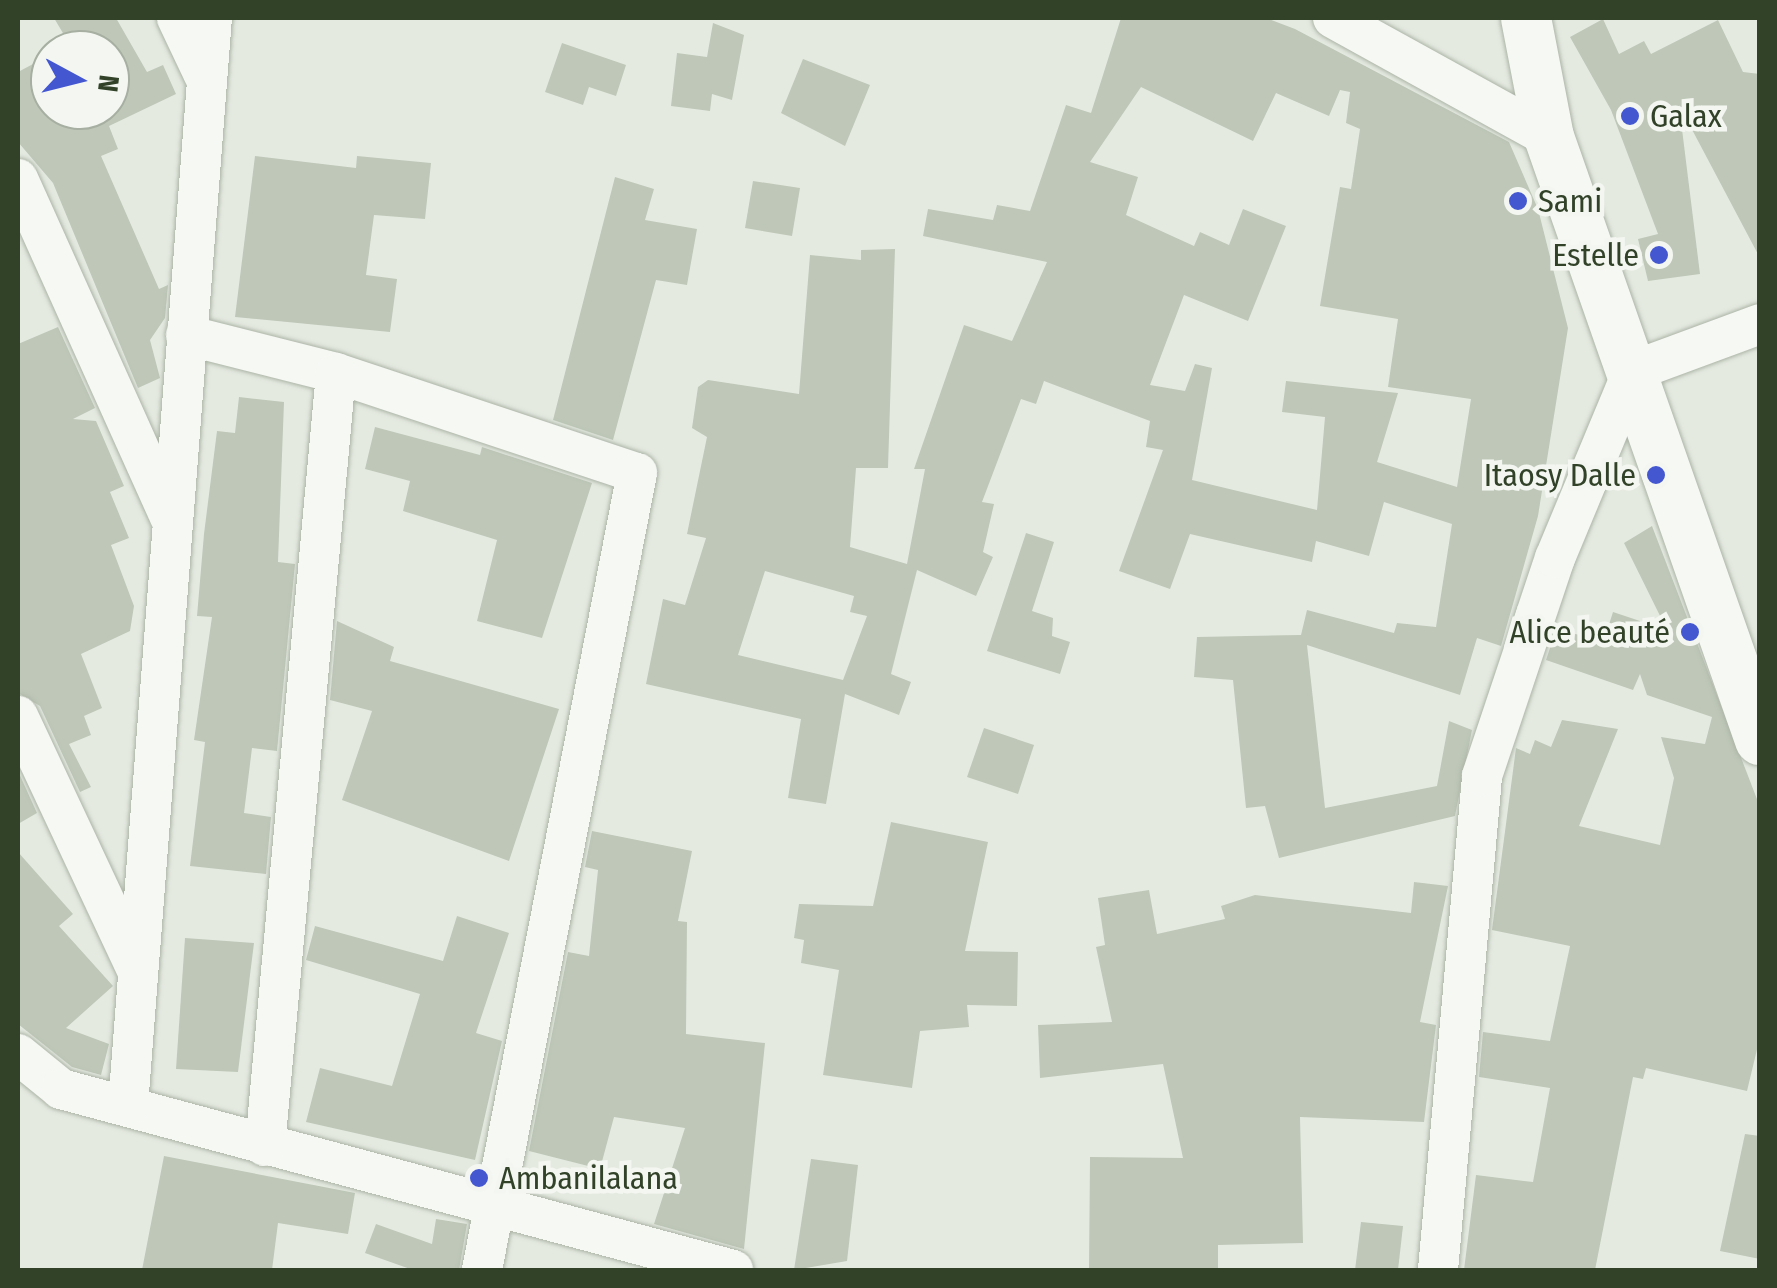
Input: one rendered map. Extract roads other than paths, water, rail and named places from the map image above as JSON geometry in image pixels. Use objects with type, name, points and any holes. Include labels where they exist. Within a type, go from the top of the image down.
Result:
[{"type":"street","points":[[176,18],[204,75]]},
{"type":"street","points":[[128,1106],[204,75],[212,18]]},
{"type":"street","points":[[1333,18],[1550,136]]},
{"type":"street","points":[[1526,18],[1550,136],[1760,740]]},
{"type":"street","points":[[18,179],[173,524]]},
{"type":"street","points":[[1438,1270],[1482,776],[1633,371],[1760,324]]},
{"type":"street","points":[[186,335],[336,373],[637,473],[482,1270]]},
{"type":"street","points":[[265,1146],[336,373]]},
{"type":"street","points":[[18,716],[138,973]]},
{"type":"street","points":[[18,1054],[61,1089],[265,1146],[493,1202],[731,1270]]},
{"type":"place","name":"Galax","points":[[1630,116]]},
{"type":"place","name":"Sami","points":[[1518,201]]},
{"type":"place","name":"Estelle","points":[[1659,255]]},
{"type":"place","name":"Itaosy Dalle","points":[[1656,475]]},
{"type":"place","name":"Alice beauté","points":[[1690,632]]},
{"type":"place","name":"Ambanilalana","points":[[479,1178]]}]
